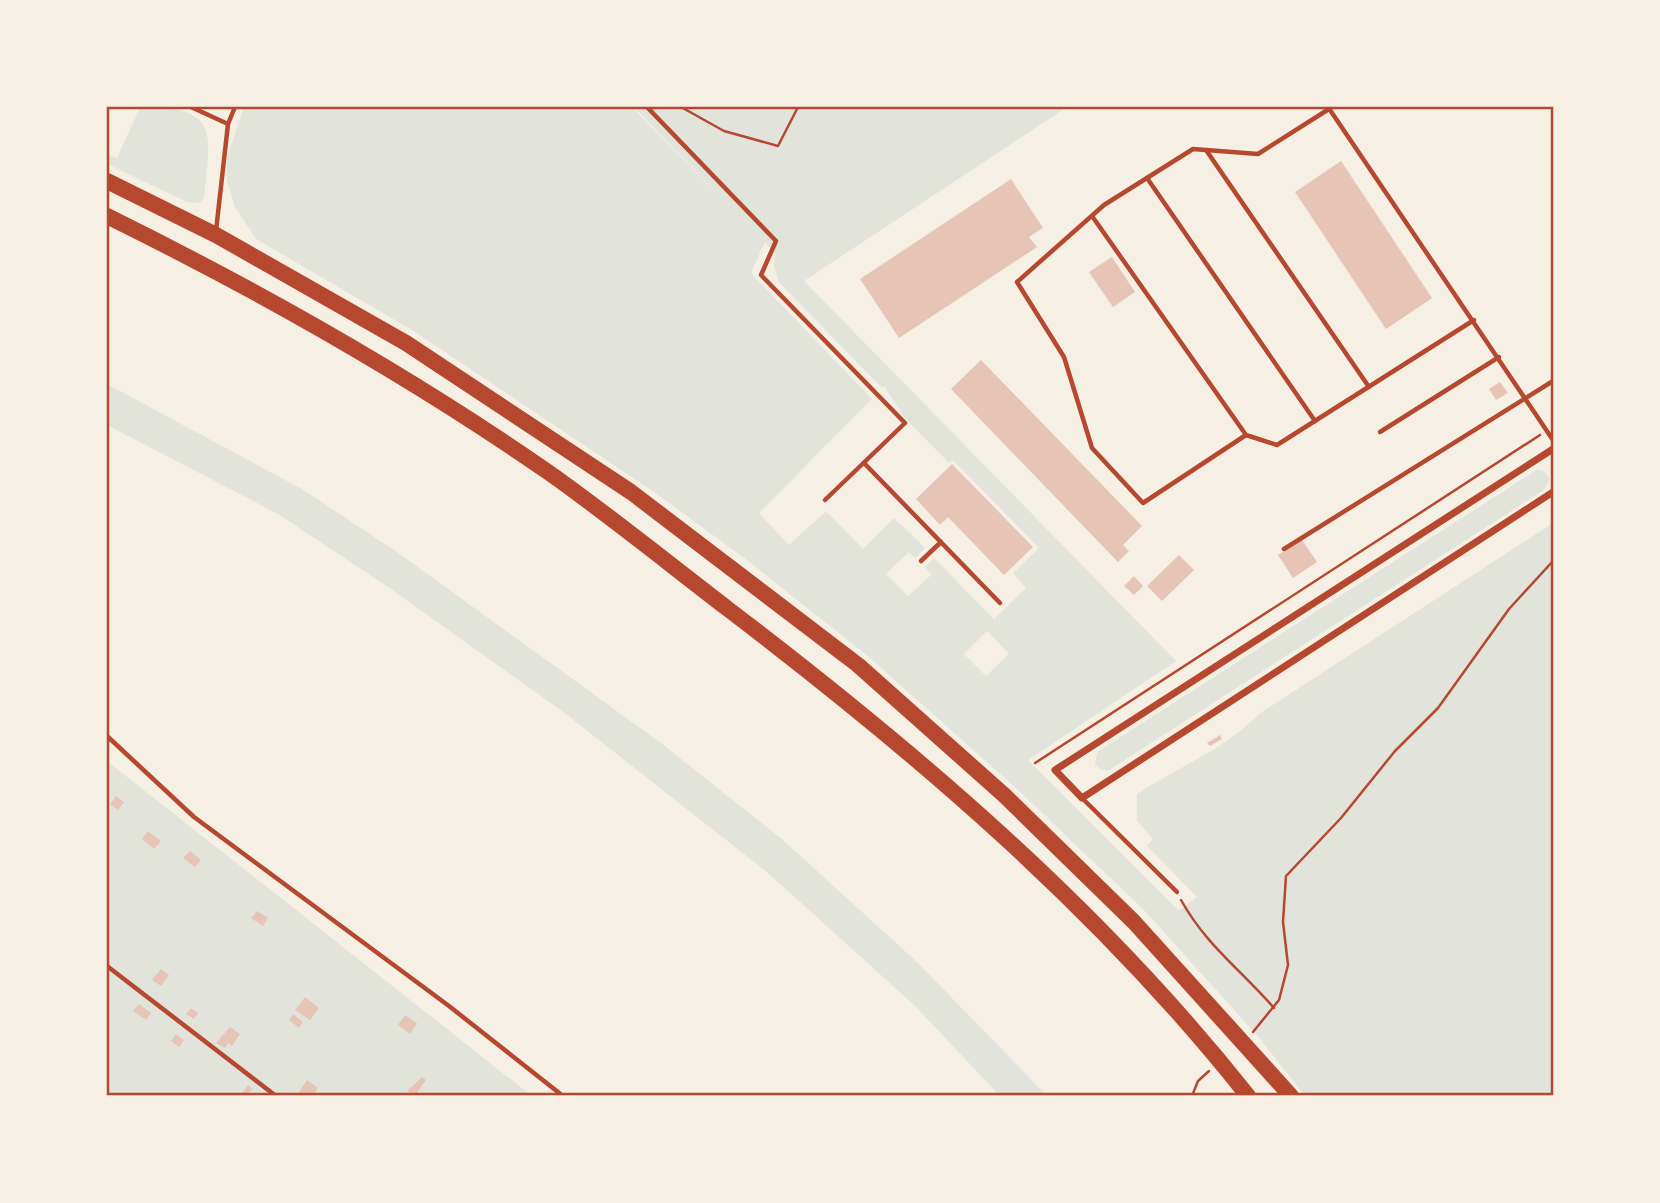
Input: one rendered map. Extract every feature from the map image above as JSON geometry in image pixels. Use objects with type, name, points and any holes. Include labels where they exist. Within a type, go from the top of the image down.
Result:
[{"type":"highway","points":[[107,181],[216,235],[407,343],[631,492],[858,664],[1052,840],[1134,922],[1244,1040],[1291,1096]]},
{"type":"highway","points":[[107,216],[208,265],[412,384],[549,473],[804,667],[985,817],[1075,904],[1202,1040],[1248,1096]]},
{"type":"street","points":[[1553,449],[1055,770],[1082,798],[1553,492]]},
{"type":"lane","points":[[191,107],[228,124]]},
{"type":"lane","points":[[216,235],[228,124],[235,107]]},
{"type":"lane","points":[[647,107],[776,241],[761,275],[905,423],[825,500]]},
{"type":"lane","points":[[1246,435],[1143,503],[1092,448],[1064,357],[1017,282],[1091,216],[1193,149],[1258,155],[1328,108],[1553,440]]},
{"type":"lane","points":[[1206,150],[1369,387]]},
{"type":"lane","points":[[1147,178],[1315,421]]},
{"type":"lane","points":[[1091,216],[1246,435],[1277,445],[1474,320]]},
{"type":"lane","points":[[1380,432],[1499,357]]},
{"type":"lane","points":[[1284,549],[1553,381]]},
{"type":"lane","points":[[864,463],[1000,603]]},
{"type":"lane","points":[[921,561],[941,542]]},
{"type":"lane","points":[[107,736],[194,817],[449,1006],[563,1096]]},
{"type":"lane","points":[[1082,798],[1177,892]]},
{"type":"lane","points":[[107,966],[276,1096]]},
{"type":"path","points":[[681,107],[724,131],[778,146],[798,107]]},
{"type":"path","points":[[1035,763],[1547,430]]},
{"type":"path","points":[[1289,965],[1283,922],[1286,876],[1341,818],[1395,751],[1438,708],[1509,609],[1553,561]]},
{"type":"path","points":[[1177,892],[1214,950],[1245,975],[1273,1008]]},
{"type":"shaded area","points":[[140,107],[185,112],[197,118],[205,128],[208,156],[204,198],[200,203],[187,202],[107,164],[107,154],[117,158]]},
{"type":"shaded area","points":[[244,107],[632,107],[728,205],[634,107],[1067,107],[804,281],[1176,661],[1028,760],[1179,911],[1197,897],[1147,846],[1153,839],[1137,821],[1137,794],[1215,748],[1259,714],[1553,523],[1553,1096],[1305,1096],[1257,1035],[1142,908],[1017,789],[869,657],[748,561],[657,494],[412,330],[256,239],[235,207],[227,181],[227,157]],"holes":[[[765,242],[775,253],[774,265],[778,281],[882,388],[884,386],[905,418],[949,463],[953,460],[1039,548],[1013,573],[1026,588],[994,619],[934,558],[925,567],[931,575],[908,596],[886,574],[909,552],[915,558],[925,548],[894,518],[863,549],[826,511],[789,545],[759,513],[872,399],[751,273]],[[987,631],[1009,654],[986,676],[964,654]]]},
{"type":"shaded area","points":[[107,384],[302,489],[397,552],[661,743],[783,840],[918,963],[1047,1096],[1000,1096],[915,1006],[768,873],[562,711],[388,587],[278,514],[107,425]]},
{"type":"shaded area","points":[[1538,469],[1544,471],[1550,479],[1544,490],[1109,770],[1102,770],[1095,765],[1097,752]]},
{"type":"shaded area","points":[[107,761],[532,1096],[107,1096]]},
{"type":"building","points":[[1341,161],[1432,298],[1386,329],[1295,192]]},
{"type":"building","points":[[1011,179],[1043,228],[1029,237],[1037,247],[899,338],[860,279]]},
{"type":"building","points":[[1112,257],[1135,292],[1113,307],[1089,272]]},
{"type":"building","points":[[981,360],[1142,526],[1123,545],[1129,551],[1118,562],[951,389]]},
{"type":"building","points":[[1500,382],[1508,393],[1496,400],[1489,389]]},
{"type":"building","points":[[952,464],[1033,547],[1004,575],[948,517],[940,525],[916,499]]},
{"type":"building","points":[[1302,540],[1317,562],[1293,578],[1278,555]]},
{"type":"building","points":[[1179,555],[1194,570],[1162,601],[1147,586]]},
{"type":"building","points":[[1134,576],[1143,586],[1134,595],[1124,586]]},
{"type":"building","points":[[1220,735],[1222,739],[1210,746],[1207,743]]},
{"type":"building","points":[[116,796],[124,802],[118,810],[110,804]]},
{"type":"building","points":[[148,831],[161,841],[154,849],[142,839]]},
{"type":"building","points":[[190,851],[201,860],[195,867],[183,858]]},
{"type":"building","points":[[257,911],[268,918],[263,926],[251,918]]},
{"type":"building","points":[[161,969],[169,975],[161,986],[152,980]]},
{"type":"building","points":[[305,997],[319,1008],[310,1020],[295,1010]]},
{"type":"building","points":[[139,1004],[151,1013],[146,1020],[133,1011]]},
{"type":"building","points":[[191,1008],[198,1013],[194,1019],[186,1014]]},
{"type":"building","points":[[293,1014],[303,1022],[299,1028],[289,1020]]},
{"type":"building","points":[[405,1015],[417,1023],[410,1034],[398,1025]]},
{"type":"building","points":[[230,1027],[240,1034],[232,1046],[228,1043],[225,1048],[216,1043]]},
{"type":"building","points":[[176,1034],[184,1040],[179,1047],[171,1041]]},
{"type":"building","points":[[422,1077],[426,1080],[415,1096],[407,1091]]},
{"type":"building","points":[[307,1080],[318,1088],[313,1096],[296,1096]]},
{"type":"building","points":[[248,1085],[253,1089],[244,1096],[241,1094]]}]
